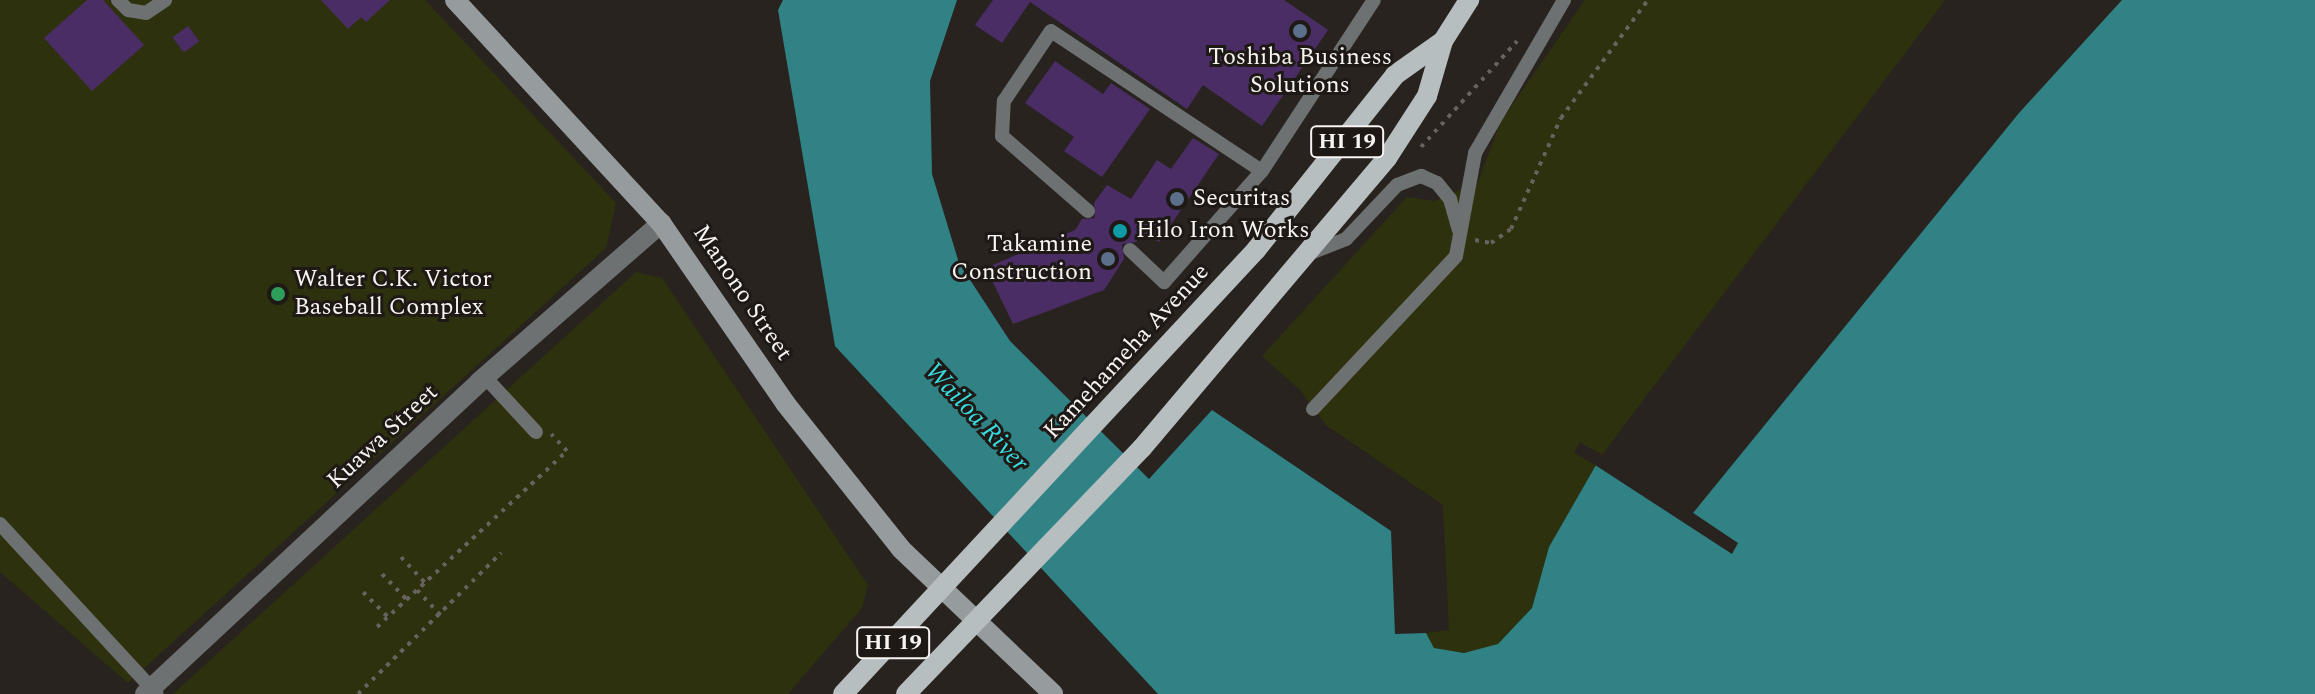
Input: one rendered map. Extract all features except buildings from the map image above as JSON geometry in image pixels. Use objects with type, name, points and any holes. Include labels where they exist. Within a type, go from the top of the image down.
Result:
[{"type":"main road","name":"Kamehameha Avenue","points":[[906,694],[1142,448],[1304,256],[1406,130],[1427,96],[1443,41],[1469,0]]},
{"type":"main road","name":"Kamehameha Avenue","points":[[843,694],[1256,250],[1395,75],[1443,41]]},
{"type":"street","name":"Manono Street","points":[[455,0],[661,223],[831,465],[941,590],[1053,694]]},
{"type":"street","name":"Kuawa Street","points":[[151,692],[485,377],[661,223]]},
{"type":"lane","points":[[118,0],[128,10],[146,13],[165,0]]},
{"type":"lane","points":[[1130,250],[1164,282],[1262,171],[1374,0]]},
{"type":"lane","points":[[1313,409],[1456,256],[1475,153],[1564,0]]},
{"type":"lane","points":[[1088,211],[1002,136],[1004,101],[1051,31],[1262,171]]},
{"type":"lane","points":[[1304,256],[1346,239],[1397,185],[1421,176],[1437,183],[1450,199],[1461,237]]},
{"type":"lane","points":[[485,377],[542,431]]},
{"type":"lane","points":[[0,524],[151,692]]},
{"type":"path","points":[[1461,237],[1491,243],[1511,229],[1561,118],[1648,0]]},
{"type":"path","points":[[1397,185],[1400,170],[1525,32]]},
{"type":"path","points":[[377,627],[567,451],[542,431]]},
{"type":"path","points":[[358,694],[441,616],[501,553]]},
{"type":"path","points":[[401,557],[425,583]]},
{"type":"path","points":[[382,574],[407,600]]},
{"type":"path","points":[[417,590],[441,616]]},
{"type":"path","points":[[363,592],[388,617]]},
{"type":"green space","name":"Walter C.K. Victor Baseball Complex","points":[[0,0],[425,0],[616,203],[606,248],[128,683],[0,572]]},
{"type":"green space","points":[[1585,0],[1945,0],[1602,455],[1580,442],[1574,453],[1596,465],[1549,547],[1532,608],[1498,644],[1480,652],[1445,652],[1434,648],[1426,633],[1449,630],[1443,505],[1326,425],[1300,390],[1262,356],[1407,197],[1435,201],[1478,182],[1501,121]]},
{"type":"green space","points":[[636,272],[662,278],[868,585],[862,608],[788,694],[173,694]]},
{"type":"water","name":"Wailoa River","points":[[783,0],[957,0],[930,81],[932,174],[959,263],[1010,341],[1149,479],[1212,410],[1391,531],[1395,634],[1426,633],[1434,648],[1464,653],[1498,644],[1532,608],[1549,547],[1596,465],[1732,553],[1737,543],[1693,513],[2019,113],[2122,0],[2315,0],[2315,694],[1158,694],[835,346],[778,10]]},
{"type":"pier","points":[[1598,462],[1731,548],[1690,511],[1738,543],[1732,554],[1592,463]]},
{"type":"place","name":"Toshiba Business Solutions","points":[[1300,31]]},
{"type":"place","name":"Securitas","points":[[1177,199]]},
{"type":"place","name":"Hilo Iron Works","points":[[1120,231]]},
{"type":"place","name":"Takamine Construction","points":[[1108,259]]},
{"type":"place","name":"Walter C.K. Victor Baseball Complex","points":[[278,294]]}]
